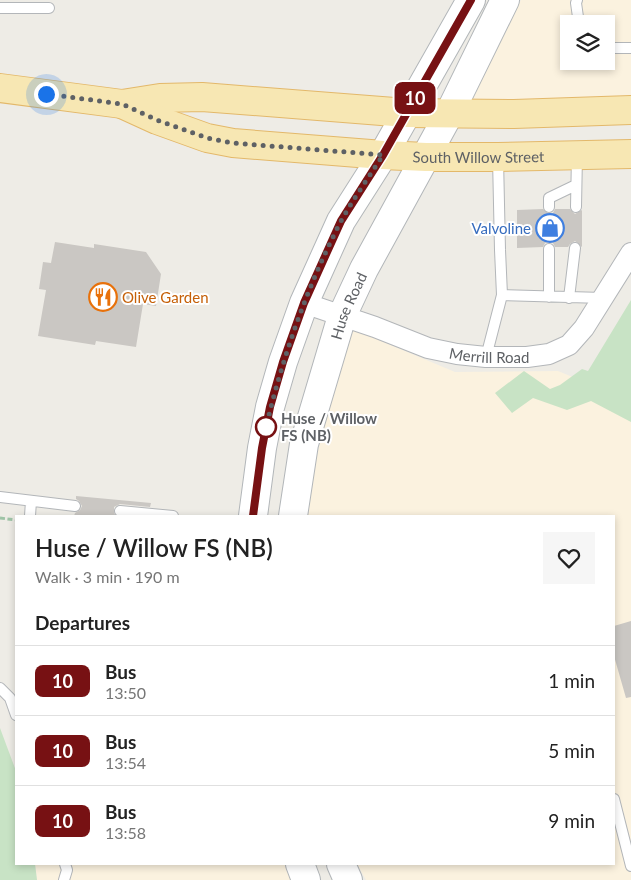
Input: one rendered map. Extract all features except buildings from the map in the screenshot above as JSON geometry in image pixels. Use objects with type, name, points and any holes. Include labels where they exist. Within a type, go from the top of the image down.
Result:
[{"type":"main road","name":"South Willow Street","points":[[0,88],[122,104],[160,98],[202,97],[407,113],[514,114],[631,110]]},
{"type":"main road","name":"South Willow Street","points":[[122,104],[157,120],[207,138],[233,143],[426,157],[631,154]]},
{"type":"street","points":[[253,515],[262,448],[270,407],[283,362],[304,303],[341,221],[383,155],[471,0]]},
{"type":"street","name":"Huse Road","points":[[293,515],[304,444],[342,316],[364,269],[449,114],[505,0]]},
{"type":"street","name":"Merrill Road","points":[[304,303],[428,348],[486,357],[527,357],[548,354],[569,345],[584,328],[631,253]]},
{"type":"street","points":[[300,865],[306,880]]},
{"type":"street","points":[[341,865],[348,880]]},
{"type":"lane","points":[[0,8],[49,8],[36,0]]},
{"type":"lane","points":[[577,0],[578,15]]},
{"type":"lane","points":[[615,48],[631,48]]},
{"type":"lane","points":[[576,207],[577,155]]},
{"type":"lane","points":[[486,357],[502,295],[498,157]]},
{"type":"lane","points":[[549,207],[549,198],[576,185]]},
{"type":"lane","points":[[570,298],[575,248]]},
{"type":"lane","points":[[549,249],[549,297]]},
{"type":"lane","points":[[502,295],[603,298]]},
{"type":"lane","points":[[0,497],[75,506]]},
{"type":"lane","points":[[30,515],[31,501]]},
{"type":"lane","points":[[120,511],[162,515]]},
{"type":"lane","points":[[0,688],[13,700]]},
{"type":"lane","points":[[615,803],[631,866]]},
{"type":"lane","points":[[64,880],[67,870],[65,865]]},
{"type":"path","points":[[0,518],[15,520]]},
{"type":"shaded area","points":[[521,0],[631,0],[631,98],[469,101]]},
{"type":"shaded area","points":[[350,328],[455,372],[558,371],[631,401],[631,880],[366,880],[358,865],[615,865],[615,515],[301,515]]},
{"type":"shaded area","points":[[35,865],[289,865],[296,880],[37,880]]},
{"type":"green space","points":[[631,300],[631,422],[591,401],[567,410],[533,398],[512,413],[495,393],[524,371],[550,389],[560,385],[582,369],[588,371]]},
{"type":"green space","points":[[0,728],[15,768],[15,865],[35,865],[37,880],[0,880]]},
{"type":"bus line","name":"10","points":[[253,515],[262,448],[270,407],[283,362],[304,303],[341,221],[383,155],[471,0]]},
{"type":"place","name":"Valvoline","points":[[550,228]]},
{"type":"place","name":"Olive Garden","points":[[103,297]]},
{"type":"place","name":"Huse / Willow FS (NB)","points":[[266,427]]},
{"type":"route","points":[[46,94],[122,104],[157,120],[207,138],[233,143],[383,155],[341,221],[322,261],[304,303],[283,362],[266,427]]}]
